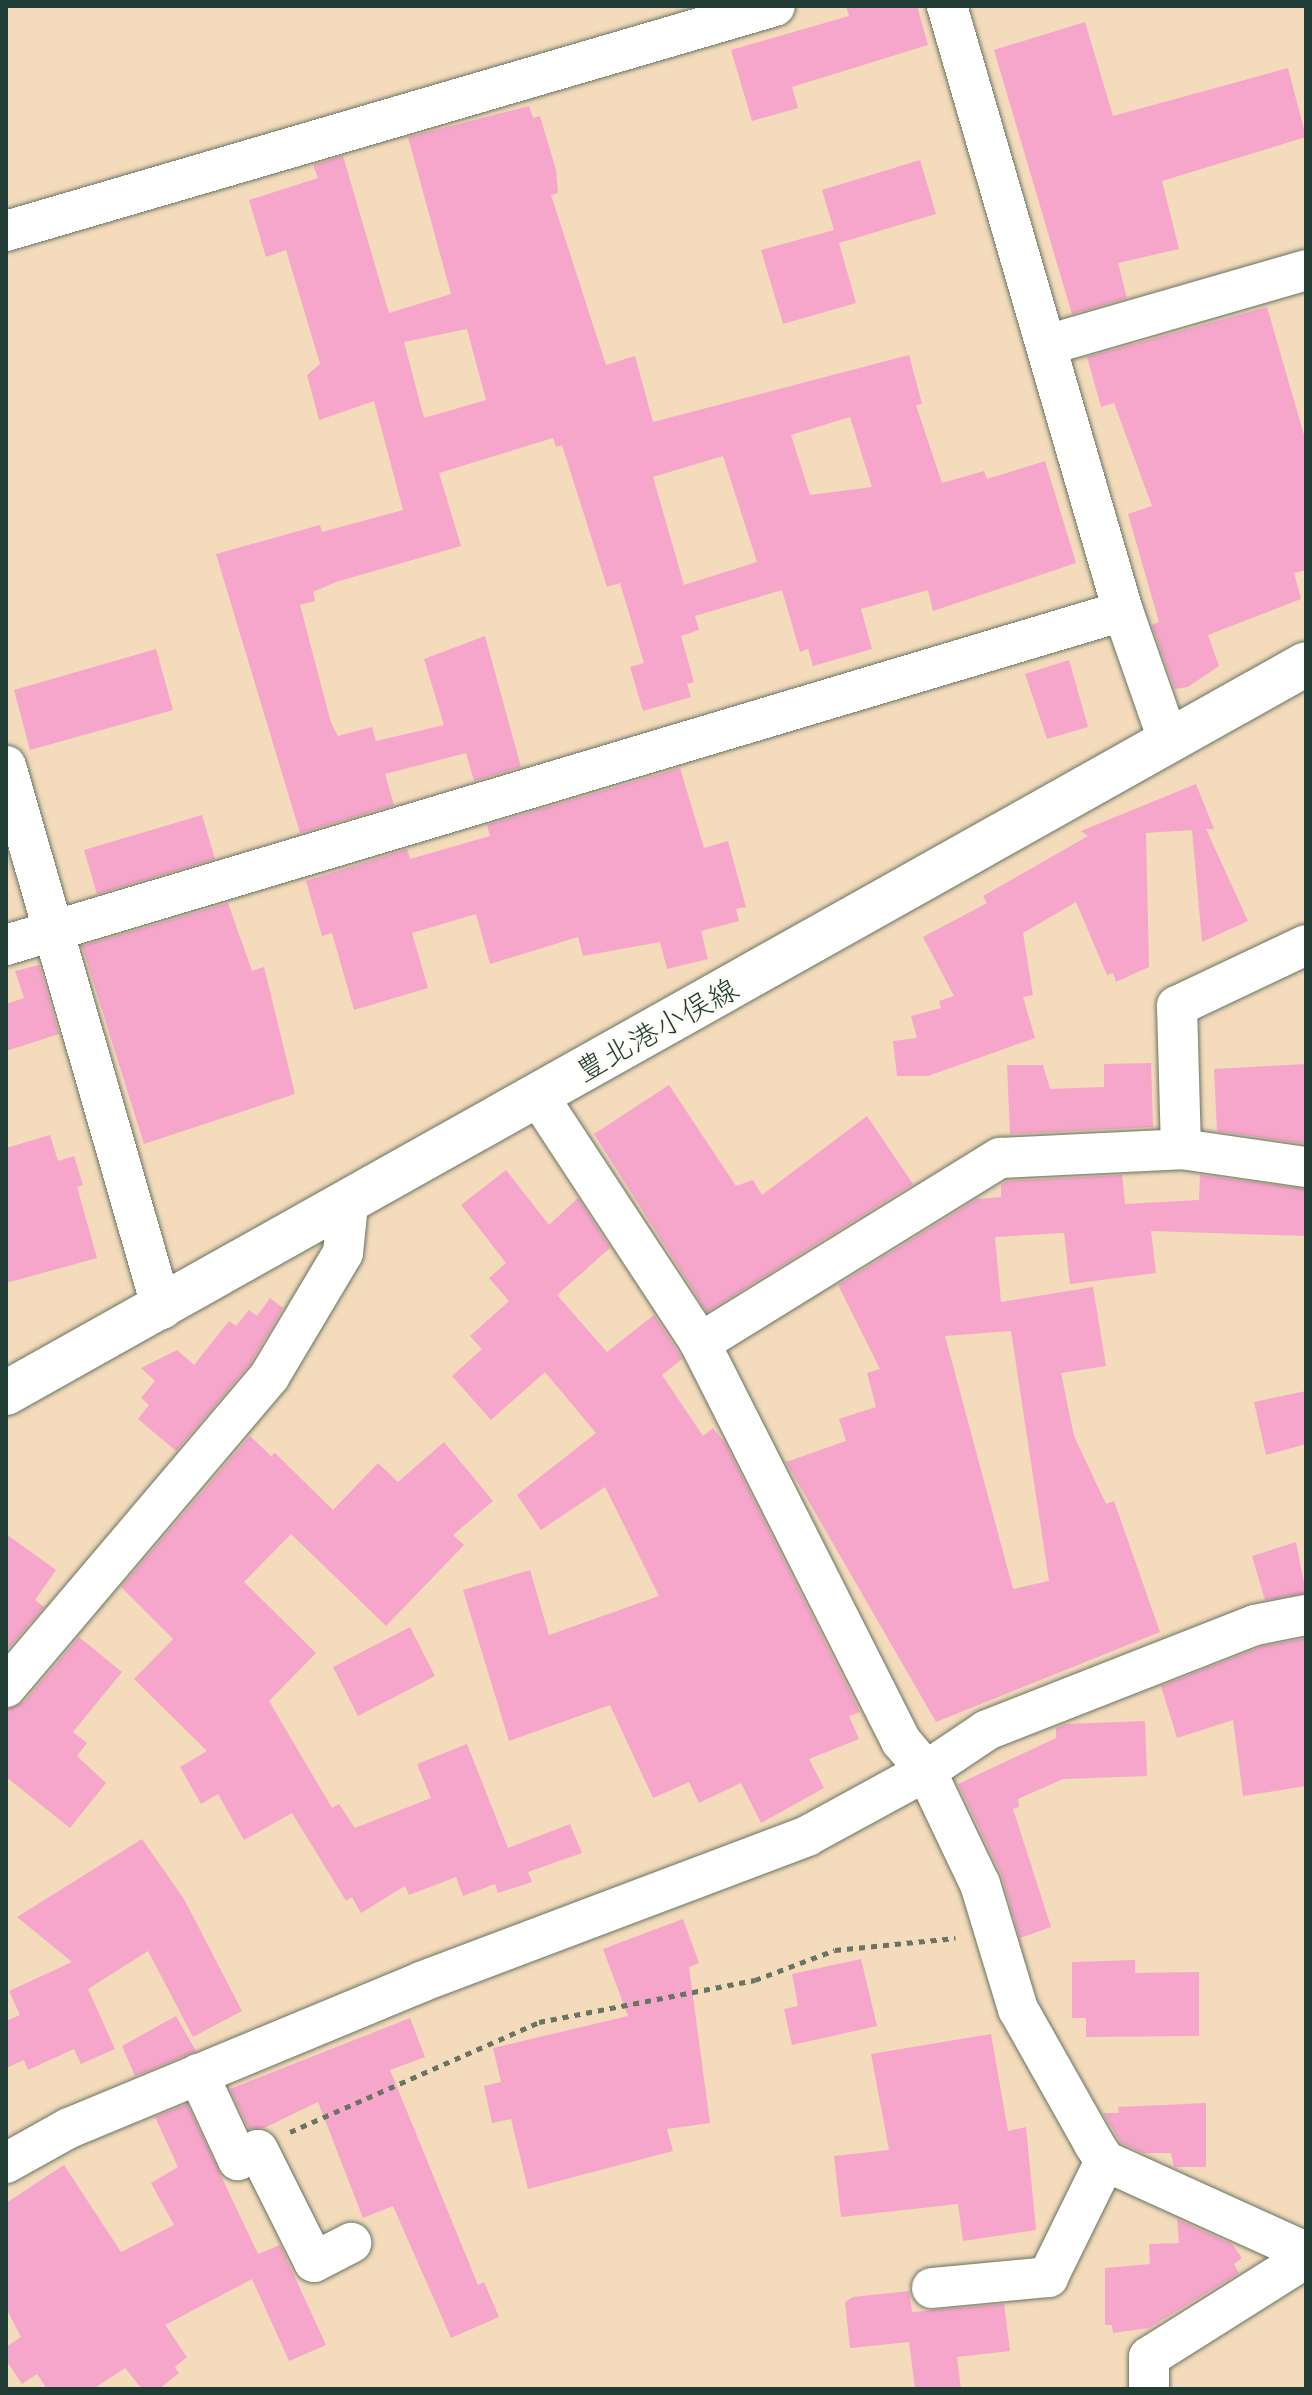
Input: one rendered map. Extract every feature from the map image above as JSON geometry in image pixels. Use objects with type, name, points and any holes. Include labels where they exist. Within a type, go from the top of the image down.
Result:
[{"type":"main road","name":"豊北港小俣線","points":[[6,1393],[162,1309],[1304,665]]},
{"type":"street","points":[[6,231],[775,6]]},
{"type":"street","points":[[947,6],[1123,611],[1169,742]]},
{"type":"street","points":[[1047,345],[1306,270]]},
{"type":"street","points":[[6,945],[1123,611]]},
{"type":"street","points":[[6,766],[162,1309]]},
{"type":"street","points":[[1181,1149],[1177,1006],[1306,945]]},
{"type":"street","points":[[538,1096],[700,1343],[901,1741],[926,1771],[998,1934],[1018,2009],[1105,2161],[1306,2255]]},
{"type":"street","points":[[700,1343],[1000,1158],[1181,1149],[1306,1167]]},
{"type":"street","points":[[6,1687],[269,1377],[343,1253],[348,1204]]},
{"type":"street","points":[[6,2163],[69,2128],[421,1982],[807,1836],[926,1771],[987,1730],[1255,1625],[1306,1615]]},
{"type":"street","points":[[198,2074],[238,2160],[258,2150],[314,2262],[351,2243]]},
{"type":"street","points":[[932,2288],[1048,2277],[1105,2161]]},
{"type":"street","points":[[1149,2389],[1149,2357],[1306,2255]]},
{"type":"path","points":[[258,2150],[410,2075],[539,2022],[755,1980],[835,1950],[998,1934]]},
{"type":"building","points":[[846,6],[917,6],[928,45],[792,87],[798,108],[752,121],[731,50],[849,16]]},
{"type":"building","points":[[1085,22],[1113,116],[1288,68],[1306,137],[1162,181],[1179,249],[1118,263],[1127,298],[1072,314],[994,50]]},
{"type":"building","points":[[529,106],[533,118],[540,116],[556,170],[558,193],[551,195],[606,365],[635,356],[653,422],[909,355],[922,404],[916,405],[942,483],[984,471],[987,479],[1045,461],[1076,563],[933,611],[928,590],[861,609],[872,649],[813,666],[808,649],[800,652],[782,590],[695,616],[699,630],[681,636],[694,682],[687,684],[691,697],[643,711],[630,667],[644,663],[620,583],[607,587],[562,445],[556,447],[553,438],[439,473],[461,546],[336,582],[313,592],[315,601],[300,605],[331,723],[338,736],[372,727],[376,741],[444,725],[424,659],[485,636],[521,767],[474,781],[466,753],[385,774],[394,805],[300,833],[216,554],[320,525],[322,532],[403,510],[374,401],[319,420],[307,375],[320,364],[286,250],[266,257],[249,200],[318,178],[313,165],[343,156],[389,313],[451,294],[408,137]],"holes":[[[467,329],[486,400],[424,418],[404,342]],[[850,417],[872,487],[810,495],[791,435]],[[723,456],[757,562],[684,585],[653,477]]]},
{"type":"building","points":[[920,160],[936,214],[839,243],[856,303],[783,324],[761,250],[834,230],[822,190]]},
{"type":"building","points":[[1267,307],[1306,442],[1306,570],[1294,573],[1301,599],[1208,635],[1219,666],[1188,687],[1175,689],[1152,625],[1159,622],[1128,514],[1152,506],[1114,403],[1101,407],[1087,357]]},
{"type":"building","points":[[156,649],[173,710],[30,750],[14,690]]},
{"type":"building","points":[[1069,660],[1088,727],[1047,739],[1025,674]]},
{"type":"building","points":[[680,768],[704,848],[728,841],[746,907],[736,909],[739,921],[701,931],[708,959],[667,969],[660,942],[583,956],[578,937],[490,964],[476,914],[412,933],[428,988],[354,1010],[332,933],[322,936],[306,881],[407,849],[410,859],[490,836],[487,825]]},
{"type":"building","points":[[1196,784],[1214,829],[1206,829],[1248,921],[1202,942],[1192,830],[1146,833],[1149,967],[1116,982],[1113,973],[1107,975],[1076,902],[1023,933],[1033,995],[1023,997],[1035,1038],[928,1076],[897,1076],[893,1041],[917,1038],[911,1016],[941,1008],[939,1001],[954,996],[923,937],[987,903],[983,896],[1088,836],[1081,831]]},
{"type":"building","points":[[202,815],[215,859],[97,894],[84,850]]},
{"type":"building","points":[[228,903],[252,971],[264,967],[295,1094],[144,1144],[82,946]]},
{"type":"building","points":[[39,965],[59,1034],[6,1051],[6,1004],[24,998],[15,971]]},
{"type":"building","points":[[1151,1063],[1153,1127],[1010,1134],[1007,1065],[1043,1065],[1050,1089],[1104,1087],[1104,1064]]},
{"type":"building","points":[[1306,1064],[1306,1144],[1217,1131],[1214,1069]]},
{"type":"building","points":[[669,1085],[736,1186],[753,1180],[762,1195],[867,1116],[913,1184],[707,1312],[594,1134]]},
{"type":"building","points":[[50,1135],[58,1161],[74,1156],[83,1185],[77,1187],[97,1258],[6,1283],[6,1148]]},
{"type":"building","points":[[506,1170],[549,1225],[578,1198],[610,1248],[557,1295],[607,1352],[654,1315],[682,1359],[662,1375],[703,1436],[713,1428],[725,1443],[860,1712],[849,1716],[859,1739],[809,1759],[824,1788],[761,1823],[741,1783],[699,1803],[689,1782],[653,1798],[610,1705],[509,1741],[463,1590],[530,1570],[549,1635],[659,1596],[605,1487],[541,1530],[517,1495],[596,1433],[545,1372],[491,1420],[452,1376],[482,1349],[470,1336],[509,1301],[489,1278],[506,1263],[461,1205]]},
{"type":"building","points":[[1122,1175],[1125,1204],[1199,1200],[1200,1175],[1306,1189],[1306,1236],[1151,1231],[1156,1273],[1070,1284],[1064,1233],[995,1237],[1001,1302],[1093,1287],[1106,1366],[1061,1373],[1074,1436],[1106,1504],[1114,1501],[1160,1632],[936,1722],[786,1462],[846,1441],[839,1419],[876,1407],[867,1373],[880,1369],[838,1285],[977,1199],[1001,1197],[1001,1185],[1007,1181]],"holes":[[[1011,1331],[1049,1581],[1013,1589],[945,1336]]]},
{"type":"building","points":[[270,1298],[283,1308],[250,1364],[176,1451],[138,1419],[149,1405],[141,1398],[155,1381],[141,1368],[177,1350],[194,1365],[229,1321],[236,1326],[249,1310],[257,1316]]},
{"type":"building","points":[[1306,1391],[1306,1444],[1266,1455],[1254,1402]]},
{"type":"building","points":[[250,1436],[271,1456],[275,1453],[333,1510],[378,1463],[398,1482],[444,1442],[493,1501],[453,1535],[464,1545],[386,1626],[291,1534],[244,1582],[316,1653],[269,1701],[332,1808],[339,1804],[355,1828],[431,1798],[417,1764],[467,1744],[508,1848],[570,1824],[582,1853],[528,1872],[532,1882],[498,1893],[495,1884],[463,1896],[456,1877],[409,1895],[405,1886],[361,1913],[352,1897],[346,1901],[292,1813],[244,1840],[218,1794],[201,1804],[180,1767],[207,1751],[134,1679],[173,1639],[121,1587]]},
{"type":"building","points":[[6,1534],[56,1570],[35,1600],[44,1607],[6,1651]]},
{"type":"building","points":[[1296,1542],[1306,1593],[1265,1600],[1252,1556]]},
{"type":"building","points":[[410,1627],[435,1676],[358,1716],[333,1667]]},
{"type":"building","points":[[79,1637],[122,1672],[73,1732],[87,1743],[77,1756],[106,1783],[70,1828],[6,1777],[6,1709],[24,1702]]},
{"type":"building","points":[[1306,1638],[1306,1786],[1243,1796],[1233,1720],[1177,1738],[1161,1686],[1261,1647]]},
{"type":"building","points":[[1145,1721],[1147,1776],[1063,1779],[1018,1799],[1019,1807],[1013,1809],[1051,1927],[1020,1938],[1001,1874],[958,1784],[1056,1738],[1056,1728],[1066,1724]]},
{"type":"building","points":[[142,1839],[184,1899],[242,2011],[193,2037],[148,1951],[88,1989],[115,2049],[81,2064],[74,2049],[28,2070],[24,2060],[6,2068],[6,2021],[20,2015],[9,1991],[72,1962],[17,1917]]},
{"type":"building","points":[[683,1919],[699,1963],[689,1967],[710,2123],[667,2129],[673,2151],[528,2189],[511,2119],[492,2123],[484,2086],[501,2082],[493,2048],[628,2016],[603,1949]]},
{"type":"building","points":[[861,1959],[877,2026],[792,2045],[784,2009],[798,2006],[792,1974]]},
{"type":"building","points":[[1135,1960],[1135,1973],[1199,1972],[1199,2036],[1086,2037],[1086,2018],[1072,2018],[1072,1962]]},
{"type":"building","points":[[176,2016],[196,2051],[135,2076],[122,2046]]},
{"type":"building","points":[[410,2018],[425,2057],[390,2070],[478,2285],[484,2282],[499,2317],[451,2338],[393,2206],[363,2218],[318,2102],[264,2128],[249,2129],[230,2089]]},
{"type":"building","points":[[991,2034],[1008,2131],[1026,2127],[1036,2230],[963,2241],[958,2204],[841,2217],[834,2156],[889,2150],[871,2054]]},
{"type":"building","points":[[1206,2103],[1206,2167],[1174,2167],[1171,2153],[1143,2153],[1121,2143],[1103,2113],[1119,2113],[1118,2107]]},
{"type":"building","points":[[187,2104],[258,2254],[280,2245],[326,2345],[289,2361],[252,2279],[165,2325],[187,2357],[175,2367],[179,2373],[159,2389],[142,2389],[125,2368],[93,2389],[47,2389],[37,2374],[22,2384],[6,2360],[6,2347],[21,2337],[6,2308],[6,2203],[64,2165],[121,2252],[174,2225],[151,2183],[178,2167],[155,2117]]},
{"type":"building","points":[[1177,2219],[1232,2244],[1242,2258],[1234,2264],[1239,2273],[1149,2328],[1113,2333],[1112,2325],[1105,2325],[1105,2268],[1150,2264],[1149,2244],[1179,2243]]},
{"type":"building","points":[[909,2291],[912,2312],[1004,2304],[1010,2351],[957,2357],[961,2389],[915,2389],[909,2342],[850,2348],[845,2302],[853,2297]]}]
